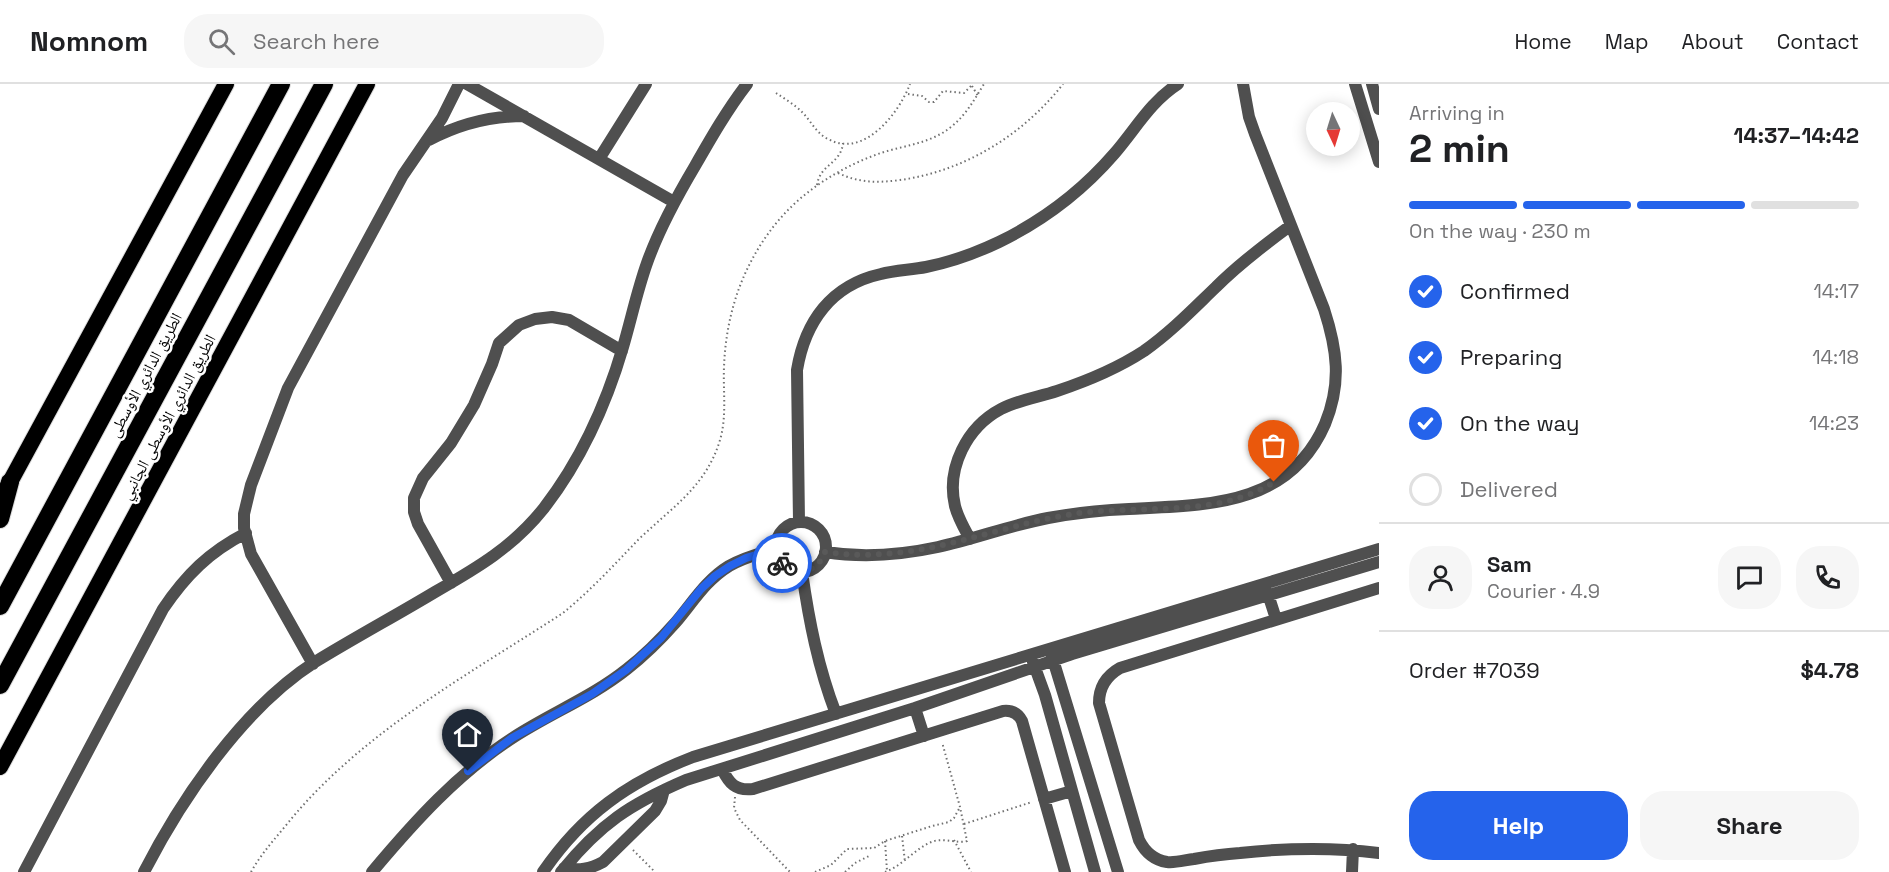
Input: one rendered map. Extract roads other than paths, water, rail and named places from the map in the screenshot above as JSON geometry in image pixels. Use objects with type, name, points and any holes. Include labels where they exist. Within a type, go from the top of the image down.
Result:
[{"type":"highway","points":[[0,501],[226,84]]},
{"type":"highway","name":"الطريق الدائري الأوسطى","points":[[0,606],[281,84]]},
{"type":"highway","name":"الطريق الدائري الأوسطى","points":[[0,685],[324,84]]},
{"type":"highway","name":"الطريق الدائري الأوسطى الجانبي","points":[[0,767],[367,84]]},
{"type":"highway","points":[[0,519],[10,482]]},
{"type":"street","points":[[313,664],[251,554],[244,514],[250,484],[288,388],[403,175],[428,141],[459,84]]},
{"type":"street","points":[[467,84],[674,202]]},
{"type":"street","points":[[599,159],[646,84]]},
{"type":"street","points":[[144,872],[188,798],[219,754],[282,688],[313,664],[484,564],[512,543],[557,490],[572,469],[595,425],[622,351],[646,264],[674,202],[724,116],[747,84]]},
{"type":"street","points":[[799,522],[797,370],[804,341],[817,315],[830,300],[863,279],[882,273],[950,261],[996,243],[1039,219],[1079,190],[1097,173],[1156,101],[1178,84]]},
{"type":"street","points":[[825,552],[858,556],[886,555],[931,549],[1020,525],[1076,514],[1104,510],[1185,507],[1239,498],[1263,489],[1285,475],[1305,457],[1320,435],[1330,411],[1336,385],[1336,359],[1332,333],[1255,134],[1243,84]]},
{"type":"street","points":[[1355,84],[1379,162]]},
{"type":"street","points":[[1372,84],[1379,109]]},
{"type":"street","points":[[428,141],[441,133],[470,122],[497,117],[524,116]]},
{"type":"street","points":[[970,539],[955,504],[953,485],[962,449],[972,432],[1002,409],[1079,383],[1142,352],[1163,337],[1234,270],[1290,226]]},
{"type":"street","points":[[451,583],[418,524],[414,512],[414,498],[423,478],[451,443],[474,405],[499,342],[519,325],[536,319],[552,317],[569,320],[622,351]]},
{"type":"street","points":[[799,522],[818,528],[825,539],[825,552],[820,563],[815,568],[802,572],[784,566],[776,549],[778,536],[782,531],[799,522]]},
{"type":"street","points":[[24,872],[163,609],[198,566],[225,544],[246,533]]},
{"type":"street","points":[[372,872],[415,823],[468,771],[512,738],[592,694],[626,670],[661,638],[701,589],[715,576],[746,558],[776,549]]},
{"type":"street","points":[[543,872],[586,820],[619,795],[654,773],[693,757],[961,676],[1033,661],[1379,549]]},
{"type":"street","points":[[1052,655],[1379,562]]},
{"type":"street","points":[[802,572],[816,654],[836,714]]},
{"type":"street","points":[[1379,588],[1120,668],[1108,676],[1099,696],[1100,709],[1139,840],[1147,853],[1153,857],[1167,862],[1272,850],[1353,849],[1379,853]]},
{"type":"street","points":[[1268,594],[1276,619]]},
{"type":"street","points":[[1052,655],[1118,872]]},
{"type":"street","points":[[563,870],[588,841],[608,823],[663,790],[966,691],[1033,661]]},
{"type":"street","points":[[1033,661],[1095,872]]},
{"type":"street","points":[[961,676],[966,691]]},
{"type":"street","points":[[915,708],[924,736]]},
{"type":"street","points":[[722,769],[728,782],[740,789],[753,789],[1008,710],[1017,714],[1022,721],[1065,872]]},
{"type":"street","points":[[563,870],[580,870],[603,862],[655,811],[661,801],[663,790]]},
{"type":"street","points":[[1044,799],[1072,791]]},
{"type":"street","points":[[1352,872],[1353,849]]}]
